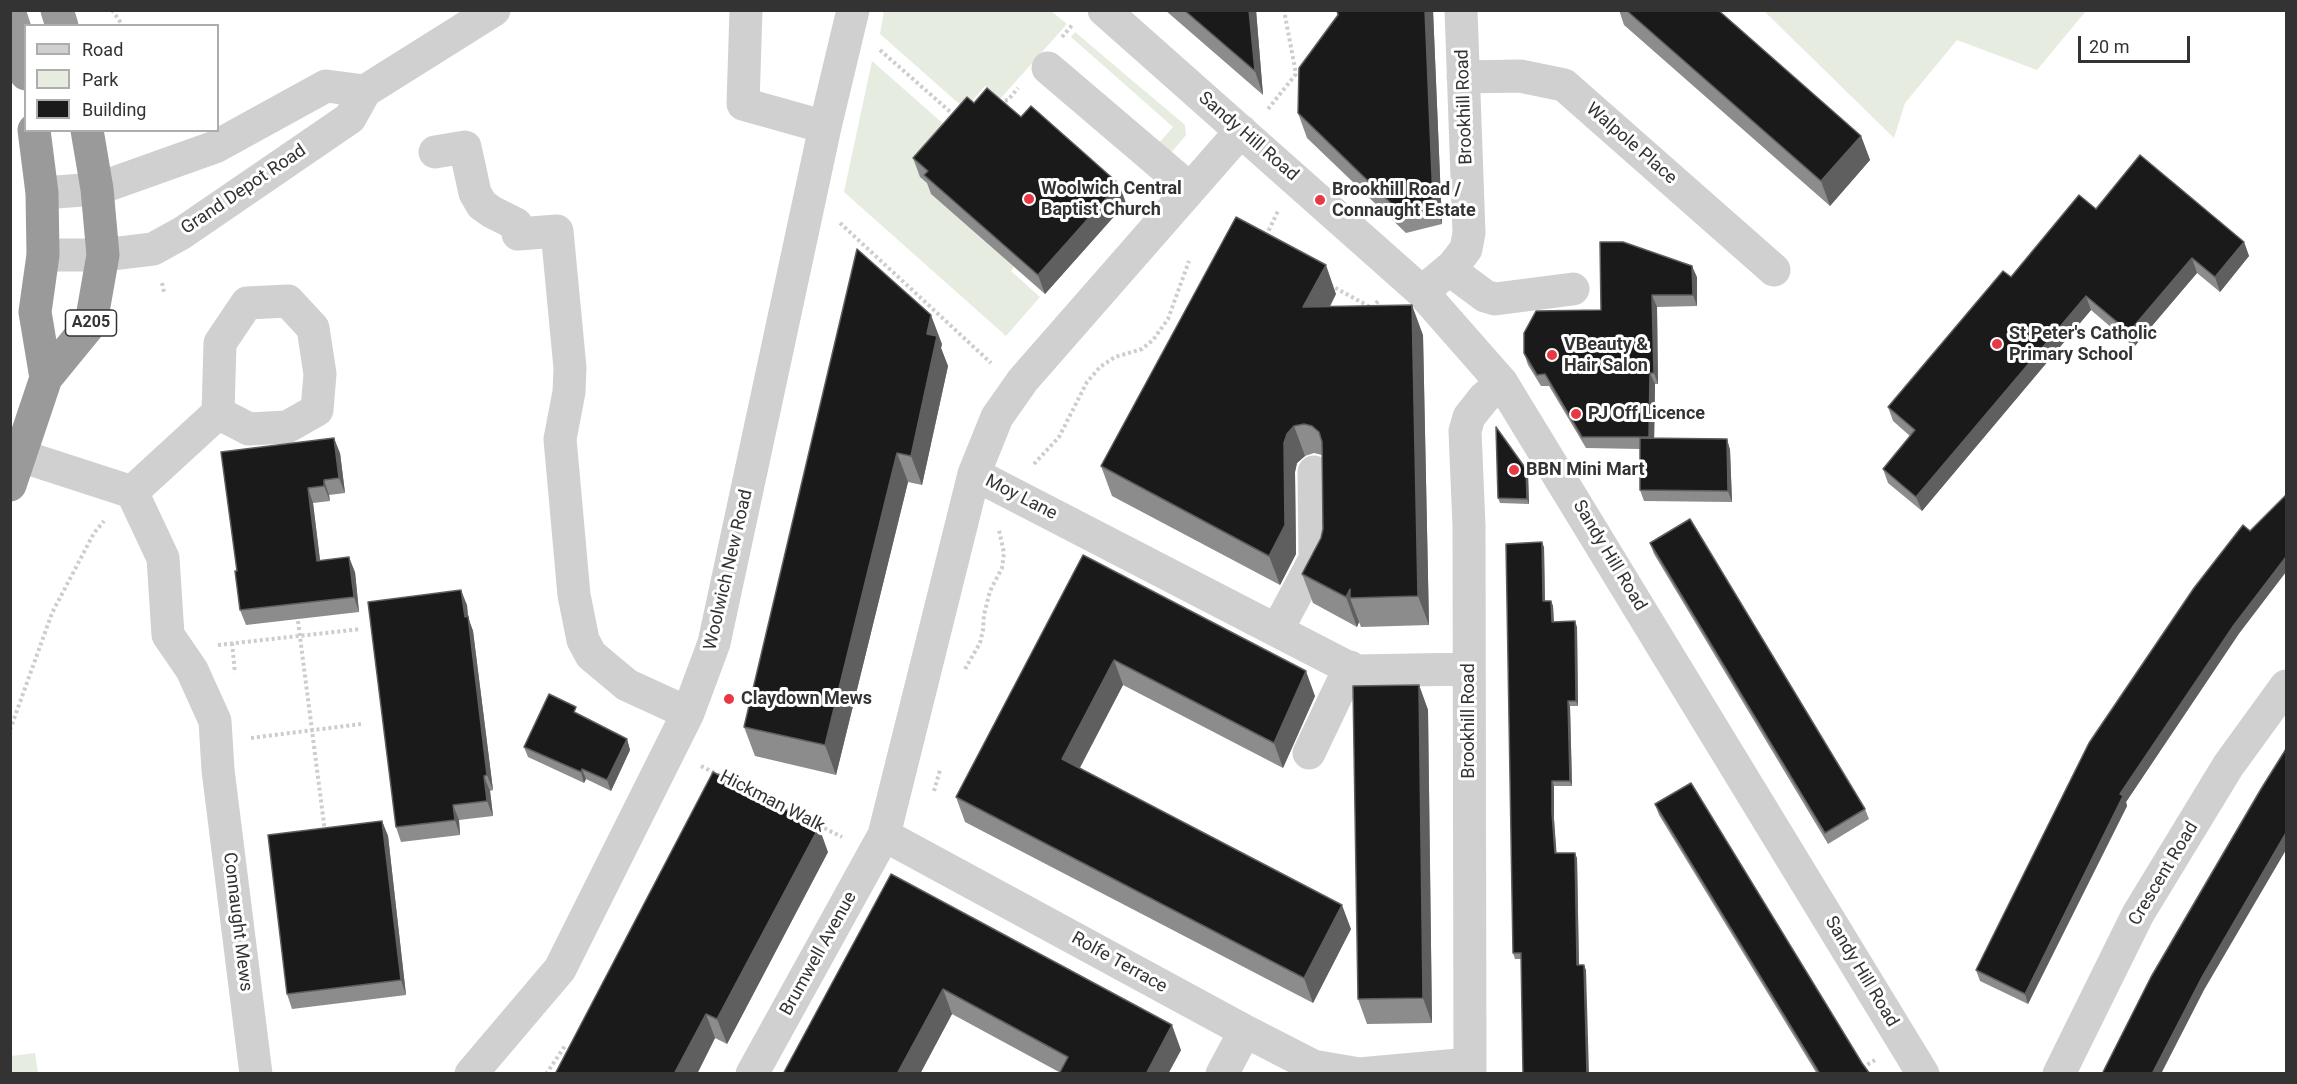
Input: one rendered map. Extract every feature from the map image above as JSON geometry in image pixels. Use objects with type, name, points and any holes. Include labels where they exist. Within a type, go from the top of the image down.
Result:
[{"type":"highway","points":[[10,14],[24,62]]},
{"type":"highway","name":"A205","points":[[34,132],[42,193],[43,255],[35,312],[46,378]]},
{"type":"highway","name":"A205","points":[[16,471],[46,378],[91,323],[103,255],[97,189],[87,132]]},
{"type":"street","name":"Grand Depot Road","points":[[43,255],[103,255],[153,249],[182,233],[350,118],[365,92],[494,10]]},
{"type":"street","points":[[746,10],[743,104],[825,126]]},
{"type":"street","name":"Brookhill Road","points":[[1412,283],[1450,270],[1466,249],[1469,233],[1461,10]]},
{"type":"street","name":"Sandy Hill Road","points":[[1091,15],[1244,133],[1294,177],[1412,283],[1502,383],[1923,1074]]},
{"type":"street","name":"Woolwich New Road","points":[[471,1074],[560,969],[688,713],[714,643],[825,126],[852,17]]},
{"type":"street","points":[[1052,56],[1190,189]]},
{"type":"street","name":"Walpole Place","points":[[1463,77],[1520,76],[1564,85],[1774,270]]},
{"type":"street","points":[[42,193],[97,189],[215,147],[326,86],[365,92]]},
{"type":"street","name":"Moy Lane","points":[[1244,133],[1190,189],[1018,388],[997,417],[974,474],[1355,671],[1469,669]]},
{"type":"street","points":[[435,152],[465,147],[475,193],[482,205],[516,224],[518,234],[557,231],[570,368],[569,392],[560,439],[574,595],[583,640],[591,655],[627,685],[688,713]]},
{"type":"street","points":[[1450,270],[1485,296],[1494,299],[1573,289]]},
{"type":"street","name":"Brookhill Road","points":[[1470,1069],[1469,526],[1465,430],[1469,417],[1484,398],[1502,383]]},
{"type":"street","points":[[16,471],[126,490],[218,413]]},
{"type":"street","points":[[1277,630],[1315,559],[1314,472]]},
{"type":"street","name":"Brumwell Avenue","points":[[752,1074],[880,844],[974,474]]},
{"type":"street","name":"Connaught Mews","points":[[126,490],[163,558],[168,635],[192,670],[215,721],[217,756],[256,1074]]},
{"type":"street","points":[[1309,753],[1350,667]]},
{"type":"street","name":"Crescent Road","points":[[2059,1074],[2138,914],[2228,766],[2286,686]]},
{"type":"street","name":"Rolfe Terrace","points":[[880,844],[1313,1066],[1359,1074],[1470,1069]]},
{"type":"street","points":[[1222,1074],[1245,1031]]},
{"type":"path","points":[[112,10],[122,24]]},
{"type":"path","points":[[1244,133],[1296,74],[1284,10]]},
{"type":"path","points":[[1052,56],[1091,15]]},
{"type":"path","points":[[852,17],[957,117]]},
{"type":"path","points":[[996,103],[1008,100],[1021,85]]},
{"type":"path","points":[[1265,238],[1294,177]]},
{"type":"path","points":[[811,197],[1018,388]]},
{"type":"path","points":[[1010,492],[1059,437],[1087,382],[1100,367],[1115,357],[1142,349],[1158,333],[1168,319],[1189,261]]},
{"type":"path","points":[[1321,280],[1372,308],[1412,283]]},
{"type":"path","points":[[162,282],[164,292]]},
{"type":"path","points":[[10,730],[52,613],[94,533],[126,490]]},
{"type":"path","points":[[298,621],[326,839]]},
{"type":"path","points":[[180,653],[186,648],[361,629]]},
{"type":"path","points":[[217,756],[312,730],[361,724]]},
{"type":"path","name":"Hickman Walk","points":[[669,750],[880,844]]},
{"type":"path","points":[[546,1074],[565,1047]]},
{"type":"green space","points":[[884,11],[1051,11],[1067,24],[1000,99],[985,86],[965,109],[880,34]]},
{"type":"green space","points":[[1764,11],[2086,11],[2037,70],[1957,40],[1905,103],[1894,138]]},
{"type":"green space","points":[[1075,32],[1185,125],[1186,135],[1170,154],[1158,144],[1173,127],[1071,37]]},
{"type":"green space","points":[[872,61],[948,128],[932,195],[1014,267],[1011,271],[1040,297],[1006,336],[844,192]]},
{"type":"green space","points":[[35,1053],[38,1073],[11,1073],[11,1056]]},
{"type":"building","points":[[1184,10],[1249,10],[1255,71]]},
{"type":"building","points":[[1337,10],[1425,10],[1433,199],[1397,209],[1298,113],[1299,68],[1338,15]]},
{"type":"building","points":[[1626,10],[1718,10],[1861,136],[1821,181]]},
{"type":"building","name":"Woolwich Central Baptist Church","points":[[987,88],[1021,117],[1031,106],[1119,184],[1038,275],[924,175],[928,171],[913,158],[967,97],[974,103]]},
{"type":"building","points":[[2140,155],[2244,242],[2215,277],[2192,258],[2129,332],[2086,296],[1916,497],[1883,469],[1915,430],[1888,407],[2003,271],[2011,277],[2079,195],[2096,209]]},
{"type":"building","points":[[1236,217],[1326,265],[1303,307],[1412,305],[1418,596],[1350,598],[1350,589],[1346,597],[1302,574],[1321,538],[1323,529],[1322,442],[1319,432],[1312,426],[1304,424],[1294,426],[1287,434],[1284,443],[1285,525],[1269,556],[1101,466]]},
{"type":"building","points":[[1600,242],[1623,242],[1692,266],[1693,295],[1652,295],[1654,373],[1650,373],[1649,437],[1582,437],[1545,374],[1537,375],[1524,353],[1524,333],[1536,311],[1601,310]]},
{"type":"building","points":[[857,249],[931,315],[927,334],[937,336],[911,456],[897,453],[825,745],[744,727]]},
{"type":"building","points":[[1496,427],[1526,469],[1527,499],[1498,498]]},
{"type":"building","points":[[334,438],[339,478],[324,480],[324,486],[308,488],[317,561],[349,557],[354,597],[240,610],[221,452]]},
{"type":"building","points":[[1640,438],[1727,439],[1728,491],[1640,490]]},
{"type":"building","points":[[2286,495],[2286,557],[2234,625],[2120,794],[2123,796],[2025,994],[1976,970],[2089,743],[2194,588],[2243,525],[2250,531]]},
{"type":"building","points":[[1690,519],[1865,809],[1825,833],[1650,543]]},
{"type":"building","points":[[1542,542],[1543,601],[1551,601],[1552,622],[1575,621],[1576,701],[1568,701],[1570,781],[1552,781],[1552,813],[1555,853],[1575,853],[1577,965],[1584,965],[1587,1074],[1523,1074],[1521,953],[1513,953],[1506,544]]},
{"type":"building","points":[[1083,555],[1306,671],[1274,743],[1114,660],[1062,759],[1342,905],[1304,978],[956,797]]},
{"type":"building","points":[[461,590],[465,617],[468,616],[487,775],[484,776],[487,801],[453,805],[455,820],[396,827],[368,602]]},
{"type":"building","points":[[1419,685],[1423,998],[1358,999],[1353,686]]},
{"type":"building","points":[[549,694],[576,707],[574,712],[627,739],[607,780],[582,769],[581,772],[524,747]]},
{"type":"building","points":[[2286,749],[2286,833],[2201,979],[2152,1074],[2102,1074],[2151,977]]},
{"type":"building","points":[[713,772],[819,827],[717,1019],[706,1014],[674,1074],[555,1074]]},
{"type":"building","points":[[1691,783],[1870,1074],[1820,1074],[1655,804]]},
{"type":"building","points":[[382,821],[401,980],[287,994],[268,835]]},
{"type":"building","points":[[891,874],[1172,1025],[1146,1074],[1059,1074],[1068,1057],[943,989],[897,1074],[783,1074]]},
{"type":"place","name":"Woolwich Central Baptist Church","points":[[1029,199]]},
{"type":"place","name":"Brookhill Road / Connaught Estate","points":[[1320,200]]},
{"type":"place","name":"St Peter's Catholic Primary School","points":[[1997,344]]},
{"type":"place","name":"VBeauty & Hair Salon","points":[[1552,355]]},
{"type":"place","name":"PJ Off Licence","points":[[1576,414]]},
{"type":"place","name":"BBN Mini Mart","points":[[1514,470]]},
{"type":"place","name":"Claydown Mews","points":[[729,699]]}]
